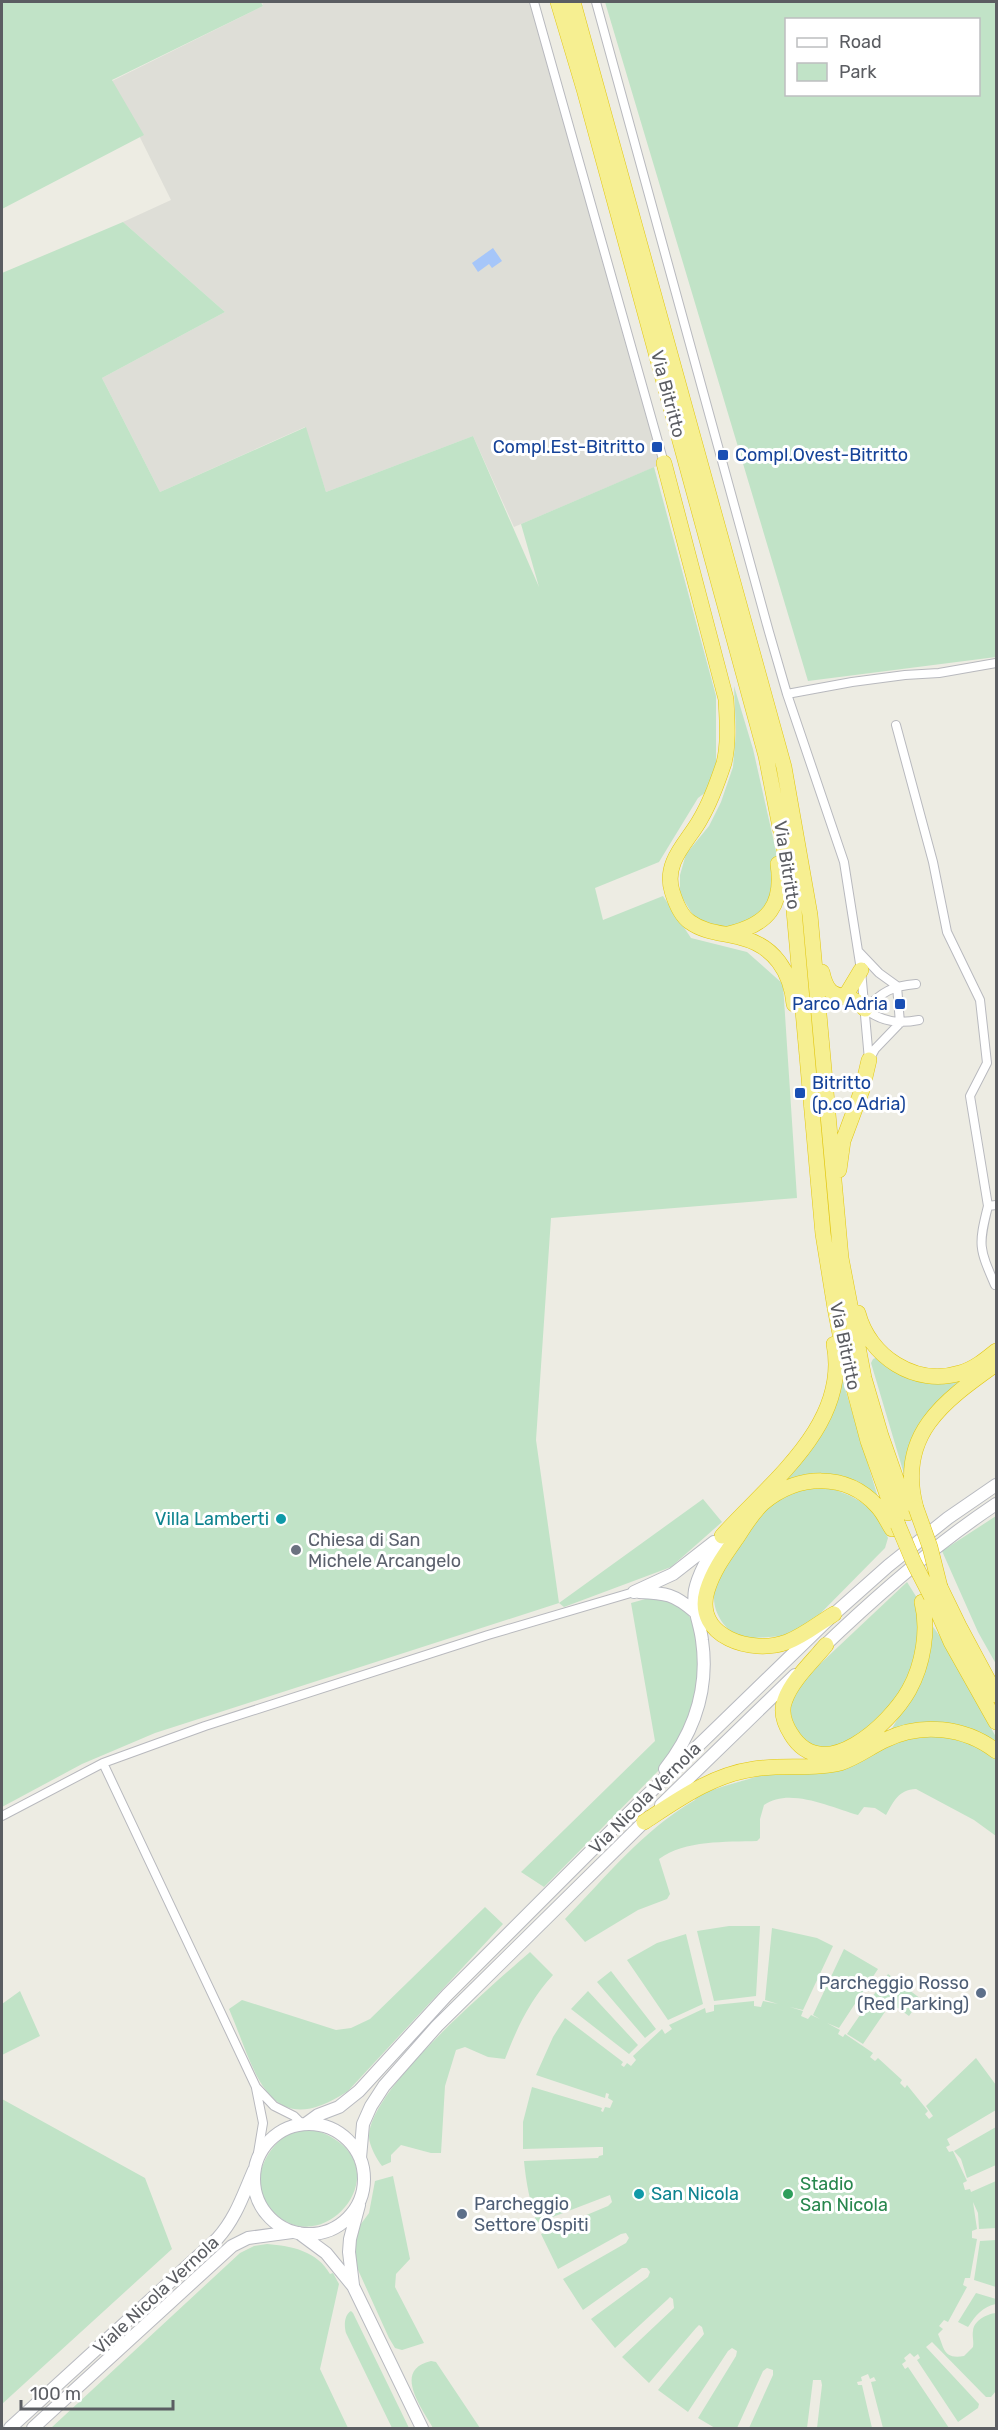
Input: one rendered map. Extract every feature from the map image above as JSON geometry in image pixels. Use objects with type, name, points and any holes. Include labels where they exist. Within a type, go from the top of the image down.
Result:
[{"type":"highway","name":"Via Bitritto","points":[[558,2],[591,112],[766,756],[792,888],[823,1234],[842,1344],[868,1441],[951,1642],[996,1722]]},
{"type":"highway","name":"Via Bitritto","points":[[573,2],[784,767],[802,858],[810,915],[841,1258],[864,1378],[914,1563],[931,1595],[958,1626],[996,1695]]},
{"type":"highway","points":[[664,463],[726,699],[724,760],[701,819],[682,844],[671,870],[671,888],[678,906],[689,922],[708,931],[743,938],[773,953],[784,968],[793,990],[796,1029],[807,1046]]},
{"type":"highway","points":[[725,935],[753,926],[765,918],[774,908],[781,881],[759,765],[751,703]]},
{"type":"highway","points":[[802,858],[816,908],[824,982],[831,993],[856,999],[865,1009]]},
{"type":"highway","points":[[846,995],[861,970]]},
{"type":"highway","points":[[868,1060],[862,1090],[839,1153],[839,1188],[845,1235],[841,1258],[852,1280],[863,1328],[870,1341],[896,1365],[913,1373],[937,1377],[959,1373],[978,1365],[996,1352]]},
{"type":"highway","points":[[722,1536],[805,1447],[815,1432],[829,1400],[836,1354],[815,1246],[810,1194],[817,1170]]},
{"type":"highway","points":[[834,1614],[786,1643],[741,1644],[726,1638],[711,1626],[706,1611],[706,1592],[718,1565],[751,1518],[763,1504],[798,1483],[816,1480],[841,1482],[861,1491],[903,1523],[919,1440],[929,1421],[958,1391],[996,1364]]},
{"type":"highway","points":[[826,1645],[792,1688],[785,1699],[782,1712],[786,1727],[794,1740],[808,1750],[823,1754],[841,1752],[863,1740],[895,1711],[909,1690],[916,1674],[923,1647],[925,1614],[931,1595]]},
{"type":"highway","points":[[958,1626],[996,1678]]},
{"type":"highway","points":[[644,1822],[699,1786],[729,1775],[754,1769],[801,1768],[842,1762],[894,1736],[915,1731],[942,1729],[959,1733],[996,1751]]},
{"type":"main road","name":"Via Nicola Vernola","points":[[305,2124],[349,2100],[495,1947],[834,1614],[896,1559],[948,1518],[996,1485]]},
{"type":"main road","name":"Via Nicola Vernola","points":[[360,2158],[363,2124],[371,2106],[384,2086],[437,2026],[826,1645],[897,1579],[996,1504]]},
{"type":"main road","points":[[634,1592],[673,1574],[722,1536]]},
{"type":"main road","points":[[637,1805],[672,1760],[688,1736],[695,1720],[703,1684],[704,1662],[703,1641],[695,1612],[695,1589],[709,1556],[722,1536]]},
{"type":"main road","points":[[634,1592],[663,1593],[678,1598],[695,1612]]},
{"type":"main road","points":[[353,2286],[349,2252],[364,2175],[360,2158],[344,2136],[320,2124],[305,2124],[288,2128],[275,2135],[264,2146],[256,2164],[254,2186],[262,2208],[278,2225],[296,2232],[326,2253],[353,2286],[422,2428]]},
{"type":"main road","name":"Viale Nicola Vernola","points":[[10,2428],[217,2239],[238,2210],[256,2164]]},
{"type":"main road","points":[[296,2232],[317,2233],[335,2228],[345,2221],[359,2201]]},
{"type":"main road","name":"Viale Nicola Vernola","points":[[33,2428],[226,2251],[248,2238],[296,2232]]},
{"type":"street","points":[[534,2],[664,463]]},
{"type":"street","points":[[596,2],[787,694],[844,862],[861,970],[868,1060]]},
{"type":"street","points":[[787,694],[852,682],[939,673],[996,663]]},
{"type":"street","points":[[896,725],[933,862],[947,932],[980,1000],[987,1063],[970,1096],[992,1206],[980,1251],[995,1285]]},
{"type":"street","points":[[858,951],[879,973],[897,986],[900,1023],[875,1049],[868,1060]]},
{"type":"street","points":[[865,1009],[877,997],[897,986],[916,984]]},
{"type":"street","points":[[865,1009],[872,1015],[900,1023],[919,1020]]},
{"type":"street","points":[[2,1816],[103,1763],[205,1726],[488,1635],[634,1592]]},
{"type":"street","points":[[103,1763],[256,2087],[263,2123],[256,2164]]},
{"type":"street","points":[[256,2087],[274,2106],[305,2124]]},
{"type":"shaded area","points":[[262,2],[532,2],[664,463],[514,527],[473,436],[326,492],[305,427],[160,492],[102,378],[225,312],[123,222],[171,200],[112,81],[263,6]]},
{"type":"green space","points":[[2,2],[261,2],[263,6],[112,80],[144,135],[2,209]]},
{"type":"green space","points":[[605,2],[996,2],[996,657],[808,681]]},
{"type":"green space","points":[[123,222],[225,312],[102,378],[160,492],[306,427],[326,492],[473,436],[539,587],[521,524],[654,467],[716,696],[716,765],[710,789],[698,798],[659,862],[595,888],[603,920],[663,896],[691,938],[747,952],[783,984],[797,1198],[551,1218],[536,1440],[559,1603],[155,1733],[82,1764],[2,1807],[2,273]]},
{"type":"green space","points":[[734,686],[753,749],[781,881],[774,908],[725,935],[694,917],[680,894],[680,875],[686,854],[709,826],[721,802],[733,767],[736,732]]},
{"type":"green space","points":[[878,1357],[902,1375],[983,1366],[941,1400],[908,1479],[904,1474],[871,1363]]},
{"type":"green space","points":[[842,1378],[879,1501],[861,1487],[785,1479]]},
{"type":"green space","points":[[815,1483],[839,1491],[868,1507],[882,1525],[888,1538],[885,1548],[811,1623],[784,1636],[739,1639],[725,1626],[716,1610],[714,1598],[721,1573],[739,1542],[772,1503],[785,1494]]},
{"type":"green space","points":[[703,1499],[722,1522],[671,1567],[564,1607],[559,1603]]},
{"type":"green space","points":[[996,1516],[996,1664],[978,1632],[942,1551]]},
{"type":"green space","points":[[907,1582],[924,1609],[919,1662],[899,1702],[838,1752],[805,1743],[795,1725],[791,1711],[791,1704],[804,1679]]},
{"type":"green space","points":[[649,1598],[666,1598],[686,1611],[692,1621],[701,1663],[688,1727],[664,1765],[544,1887],[521,1872],[655,1741],[631,1603]]},
{"type":"green space","points":[[931,1624],[944,1642],[996,1737],[996,1744],[891,1730],[901,1713]]},
{"type":"green space","points":[[928,1732],[996,1751],[996,1836],[974,1820],[916,1789],[901,1794],[886,1815],[875,1808],[864,1807],[858,1815],[810,1800],[785,1798],[774,1800],[764,1805],[760,1819],[760,1838],[757,1841],[693,1845],[659,1859],[670,1894],[667,1899],[638,1910],[585,1942],[565,1919],[642,1840],[676,1812],[695,1800],[697,1795],[754,1777]]},
{"type":"green space","points":[[485,1907],[503,1924],[348,2091],[321,2105],[299,2109],[282,2105],[268,2093],[247,2055],[229,2009],[242,2000],[336,2030],[351,2028],[370,2019]]},
{"type":"green space","points":[[729,1926],[760,1926],[756,1996],[714,2001],[697,1931]]},
{"type":"green space","name":"Stadio San Nicola","points":[[772,1928],[817,1938],[833,1946],[803,2010],[790,2007],[803,2011],[801,2016],[808,2019],[811,2015],[820,2019],[813,2015],[844,1949],[878,1969],[839,2028],[827,2023],[840,2030],[838,2034],[843,2037],[845,2034],[873,2053],[870,2057],[875,2061],[878,2058],[902,2080],[900,2083],[905,2088],[907,2085],[928,2111],[925,2114],[929,2119],[933,2116],[926,2106],[976,2058],[996,2085],[996,2110],[947,2139],[950,2145],[946,2147],[949,2152],[953,2151],[967,2181],[963,2183],[965,2190],[970,2189],[971,2192],[996,2181],[996,2228],[979,2229],[978,2213],[973,2202],[977,2229],[972,2231],[972,2238],[977,2239],[970,2278],[965,2278],[963,2285],[967,2287],[948,2322],[944,2320],[939,2326],[943,2329],[938,2334],[948,2354],[957,2357],[964,2356],[973,2347],[974,2327],[978,2321],[996,2313],[996,2391],[991,2397],[986,2397],[932,2342],[926,2347],[979,2404],[978,2408],[958,2422],[917,2360],[920,2358],[918,2354],[914,2357],[910,2353],[904,2358],[906,2361],[902,2364],[905,2369],[908,2367],[949,2428],[883,2428],[871,2382],[876,2381],[874,2377],[870,2379],[868,2374],[861,2377],[862,2381],[857,2382],[858,2385],[862,2385],[872,2428],[817,2428],[822,2385],[821,2380],[813,2380],[807,2428],[749,2428],[773,2375],[773,2370],[767,2368],[763,2371],[737,2428],[715,2428],[698,2418],[737,2351],[732,2348],[728,2351],[688,2412],[658,2390],[704,2334],[702,2327],[699,2325],[696,2328],[649,2383],[622,2357],[674,2308],[673,2299],[670,2297],[615,2348],[591,2319],[648,2277],[650,2272],[647,2268],[642,2268],[583,2310],[563,2279],[626,2243],[629,2238],[626,2233],[558,2269],[541,2234],[608,2206],[612,2202],[610,2195],[537,2223],[532,2208],[524,2161],[598,2158],[603,2155],[603,2147],[523,2149],[523,2122],[532,2087],[602,2108],[603,2112],[605,2107],[610,2108],[613,2101],[608,2098],[609,2094],[606,2093],[605,2098],[536,2075],[553,2037],[565,2018],[623,2062],[621,2065],[624,2067],[627,2063],[631,2066],[636,2060],[633,2056],[662,2029],[665,2034],[672,2029],[669,2025],[705,2008],[706,2013],[714,2011],[714,2005],[754,2001],[754,2006],[761,2007],[763,2001],[778,2004],[765,2000]]},
{"type":"green space","points":[[686,1934],[703,2004],[668,2020],[627,1960],[657,1943]]},
{"type":"green space","points":[[530,1952],[553,1975],[537,1994],[525,2015],[505,2059],[488,2057],[465,2047],[456,2050],[445,2086],[441,2153],[431,2153],[401,2145],[391,2155],[391,2162],[382,2166],[370,2144],[369,2137],[374,2117],[389,2093],[410,2066],[463,2012]]},
{"type":"green space","points":[[611,1971],[656,2029],[645,2038],[597,1982]]},
{"type":"green space","points":[[888,1974],[921,1999],[909,2016],[891,2003],[863,2044],[847,2034]]},
{"type":"green space","points":[[20,1991],[40,2036],[2,2055],[2,2004]]},
{"type":"green space","points":[[588,1991],[638,2045],[629,2054],[571,2009]]},
{"type":"green space","points":[[2,2099],[145,2178],[172,2249],[2,2404]]},
{"type":"green space","points":[[996,2127],[996,2165],[967,2178],[961,2159],[954,2151]]},
{"type":"green space","points":[[308,2128],[340,2143],[355,2162],[356,2184],[347,2204],[331,2219],[310,2227],[287,2222],[266,2203],[261,2194],[260,2184],[263,2164],[274,2146],[290,2133]]},
{"type":"green space","points":[[393,2176],[410,2259],[396,2274],[395,2287],[424,2343],[402,2350],[395,2348],[389,2338],[354,2261],[353,2242],[358,2228],[369,2213],[375,2181]]},
{"type":"green space","points":[[996,2240],[996,2287],[974,2280],[980,2241]]},
{"type":"green space","points":[[267,2244],[294,2248],[311,2255],[325,2266],[330,2274],[333,2273],[339,2284],[320,2369],[348,2428],[51,2428],[240,2253],[254,2246]]},
{"type":"green space","points":[[976,2293],[996,2299],[996,2304],[980,2312],[968,2327],[958,2322]]},
{"type":"green space","points":[[351,2311],[409,2428],[392,2428],[346,2333],[345,2321]]},
{"type":"green space","points":[[431,2361],[436,2362],[480,2428],[433,2428],[417,2400],[412,2381],[413,2372],[419,2366]]},
{"type":"water","points":[[493,248],[502,261],[492,268],[489,264],[478,272],[472,263]]},
{"type":"place","name":"Compl.Est-Bitritto","points":[[657,447]]},
{"type":"place","name":"Compl.Ovest-Bitritto","points":[[723,455]]},
{"type":"place","name":"Parco Adria","points":[[900,1004]]},
{"type":"place","name":"Bitritto (p.co Adria)","points":[[800,1093]]},
{"type":"place","name":"Villa Lamberti","points":[[281,1519]]},
{"type":"place","name":"Chiesa di San Michele Arcangelo","points":[[296,1550]]},
{"type":"place","name":"Parcheggio Rosso (Red Parking)","points":[[981,1993]]},
{"type":"place","name":"San Nicola","points":[[639,2194]]},
{"type":"place","name":"Stadio San Nicola","points":[[788,2194]]},
{"type":"place","name":"Parcheggio Settore Ospiti","points":[[462,2214]]}]
